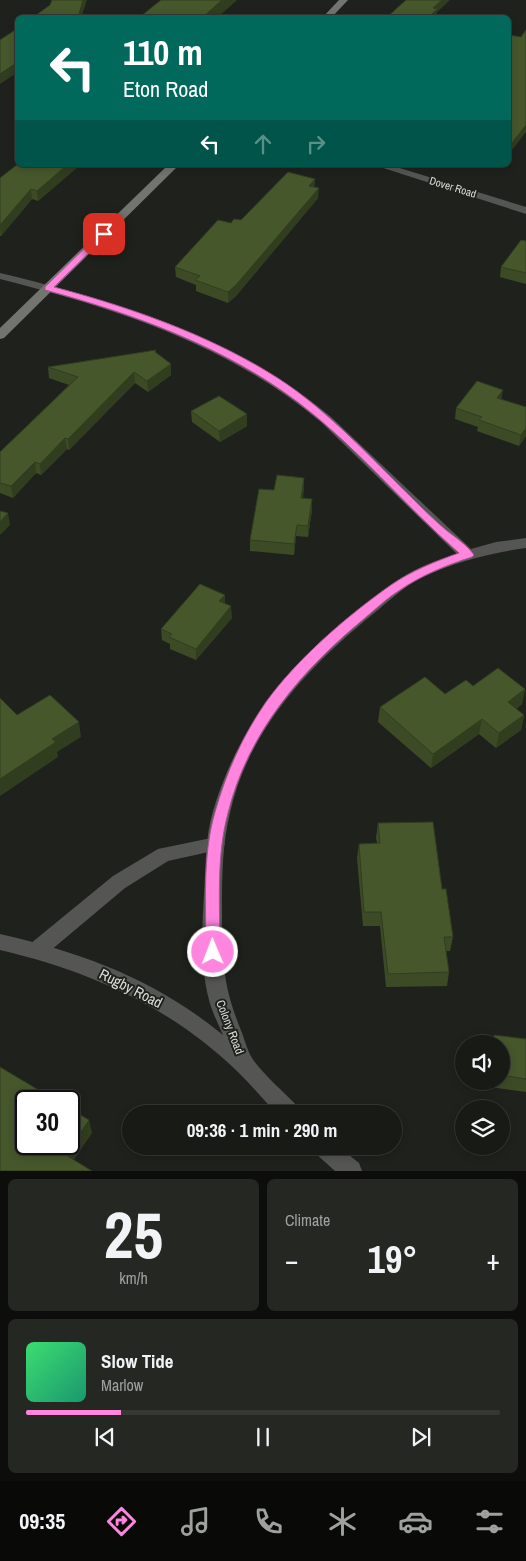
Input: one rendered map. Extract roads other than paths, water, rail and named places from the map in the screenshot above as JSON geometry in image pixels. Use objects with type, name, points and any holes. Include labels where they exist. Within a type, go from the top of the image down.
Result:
[{"type":"main road","points":[[329,15],[344,0]]},
{"type":"main road","points":[[0,336],[172,167]]},
{"type":"street","name":"Dover Road","points":[[385,167],[526,211]]},
{"type":"street","points":[[0,276],[107,304],[190,336],[265,374],[304,402],[337,430],[429,521],[468,555]]},
{"type":"street","name":"Colony Road","points":[[282,1105],[245,1066],[219,1000],[213,968],[212,905],[216,844],[221,812],[242,754],[271,705],[308,663],[343,630],[396,587],[432,567],[468,555],[526,543]]},
{"type":"street","points":[[37,950],[119,882],[164,854],[216,844]]},
{"type":"street","name":"Rugby Road","points":[[0,942],[72,960],[115,977],[159,1000],[188,1020],[245,1066]]},
{"type":"street","points":[[332,1155],[351,1171]]}]
